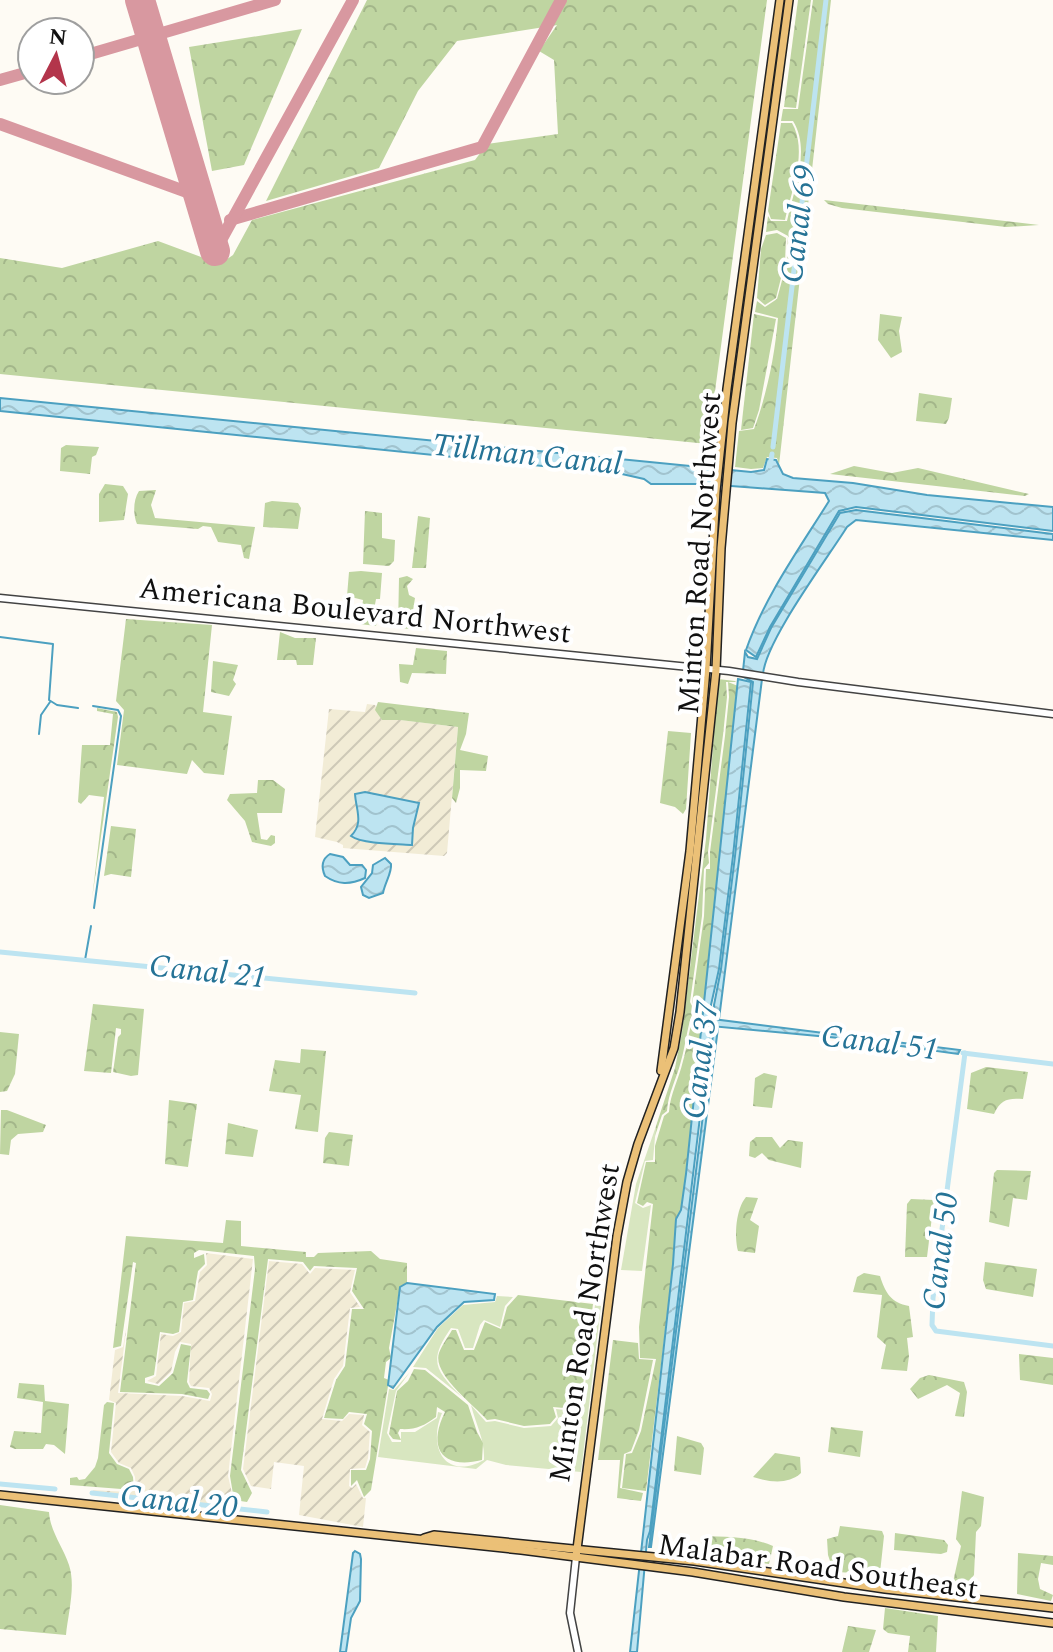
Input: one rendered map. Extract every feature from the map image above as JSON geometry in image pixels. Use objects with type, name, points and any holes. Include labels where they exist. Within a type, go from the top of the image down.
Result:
[{"type":"main road","name":"Minton Road Northwest","points":[[577,1553],[617,1236],[627,1182],[674,1048],[680,1012],[716,670],[726,492],[724,458],[780,0]]},
{"type":"main road","name":"Minton Road Northwest","points":[[651,1108],[663,1062],[690,851],[706,669],[716,491],[737,374],[789,0]]},
{"type":"main road","points":[[0,1495],[424,1538],[434,1542],[577,1553]]},
{"type":"main road","name":"Malabar Road Southeast","points":[[577,1553],[655,1557],[1053,1608]]},
{"type":"main road","name":"Malabar Road Southeast","points":[[577,1553],[624,1564],[844,1597],[1053,1623]]},
{"type":"street","name":"Americana Boulevard Northwest","points":[[0,598],[729,671],[1053,714]]},
{"type":"street","points":[[577,1553],[570,1613],[578,1652]]},
{"type":"shaded area","points":[[367,704],[375,705],[382,720],[458,727],[447,853],[444,856],[343,848],[337,842],[315,837],[329,709],[365,712]]},
{"type":"shaded area","points":[[206,1253],[253,1259],[228,1476],[235,1506],[93,1494],[93,1490],[136,1490],[131,1468],[119,1463],[111,1452],[116,1403],[109,1400],[115,1350],[123,1347],[127,1324],[118,1393],[182,1396],[210,1401],[212,1394],[209,1388],[191,1386],[189,1382],[191,1344],[180,1342],[171,1372],[158,1384],[147,1381],[156,1376],[161,1334],[173,1336],[181,1332],[184,1303],[195,1301],[200,1272],[207,1265]]},
{"type":"shaded area","points":[[269,1261],[302,1264],[310,1274],[315,1268],[355,1270],[350,1292],[360,1307],[350,1308],[343,1366],[334,1379],[322,1419],[342,1421],[349,1414],[364,1415],[362,1425],[370,1432],[368,1458],[365,1468],[350,1469],[349,1486],[352,1488],[356,1484],[363,1498],[366,1498],[363,1527],[299,1515],[304,1466],[274,1462],[271,1489],[251,1486],[243,1469]]},
{"type":"green space","points":[[367,0],[767,0],[708,444],[0,374],[0,258],[62,268],[158,241],[220,264],[233,255],[252,220],[475,160],[487,144],[558,134],[554,60],[539,51],[557,25],[457,41],[418,91],[379,168],[266,201]]},
{"type":"green space","points":[[798,0],[811,0],[796,108],[784,107]]},
{"type":"green space","points":[[813,0],[831,0],[779,465],[777,458],[767,457],[763,468],[735,467],[739,431],[754,429],[773,360],[778,318],[755,312],[757,301],[765,307],[777,299],[787,262],[788,236],[777,230],[766,232],[768,216],[771,221],[787,221],[799,170],[801,144],[798,132],[793,121],[781,121],[783,109],[798,109]]},
{"type":"green space","points":[[302,29],[244,165],[212,171],[189,47]]},
{"type":"green space","points":[[781,123],[792,123],[799,146],[797,170],[785,220],[771,219],[768,211]]},
{"type":"green space","points":[[824,200],[1039,225],[1006,227],[842,208]]},
{"type":"green space","points":[[777,233],[786,238],[785,262],[776,298],[765,305],[757,298],[761,249],[766,235]]},
{"type":"green space","points":[[754,314],[776,319],[759,410],[753,428],[741,430]]},
{"type":"green space","points":[[880,314],[902,317],[899,331],[902,352],[891,358],[878,340]]},
{"type":"green space","points":[[919,393],[952,398],[946,424],[916,421]]},
{"type":"green space","points":[[66,445],[99,447],[92,457],[90,474],[60,471],[61,448]]},
{"type":"green space","points":[[854,466],[892,473],[918,468],[1029,494],[830,474]]},
{"type":"green space","points":[[105,484],[123,486],[128,494],[124,520],[99,522],[99,494]]},
{"type":"green space","points":[[156,490],[151,505],[155,518],[255,527],[249,559],[244,558],[241,545],[218,542],[211,527],[198,529],[137,524],[134,508],[139,491]]},
{"type":"green space","points":[[265,503],[298,503],[301,508],[298,529],[263,527]]},
{"type":"green space","points":[[365,511],[382,513],[382,538],[395,540],[394,561],[389,566],[363,564]]},
{"type":"green space","points":[[418,516],[430,518],[426,568],[412,568]]},
{"type":"green space","points":[[349,572],[382,573],[380,599],[376,599],[374,610],[378,616],[376,626],[360,624],[363,600],[347,596]]},
{"type":"green space","points":[[407,576],[413,579],[407,586],[409,595],[415,598],[410,629],[398,628],[399,578]]},
{"type":"green space","points":[[126,619],[212,625],[203,712],[232,716],[224,775],[204,773],[192,760],[187,774],[117,765],[124,710],[116,701]]},
{"type":"green space","points":[[280,632],[295,638],[316,638],[313,665],[297,665],[296,660],[277,660]]},
{"type":"green space","points":[[416,648],[447,651],[446,674],[412,673],[408,684],[400,682],[399,664],[413,665]]},
{"type":"green space","points":[[213,661],[238,665],[233,680],[236,684],[229,696],[211,692]]},
{"type":"green space","points":[[718,679],[736,682],[726,682],[709,863],[704,869],[702,916],[690,1002],[694,1010],[667,1111],[662,1115],[655,1136],[682,1032],[706,839]]},
{"type":"green space","points":[[728,682],[738,686],[736,708],[686,1174],[681,1210],[676,1220],[646,1491],[622,1488],[626,1454],[632,1453],[641,1431],[656,1359],[640,1358],[639,1327],[653,1204],[647,1202],[643,1206],[637,1203],[646,1162],[655,1162],[655,1146],[664,1116],[669,1112],[696,1010],[692,1003],[704,916],[706,869],[710,869],[725,736]]},
{"type":"green space","points":[[378,702],[469,713],[460,750],[488,756],[486,771],[460,770],[456,803],[452,798],[458,727],[382,720],[375,710]]},
{"type":"green space","points":[[97,708],[117,712],[118,717],[92,899],[104,797],[89,795],[81,804],[78,802],[82,745],[110,745],[113,714],[97,711]]},
{"type":"green space","points":[[668,731],[691,733],[686,809],[683,814],[675,807],[660,803]]},
{"type":"green space","points":[[258,780],[273,780],[285,789],[282,813],[257,813],[261,839],[275,836],[275,843],[271,846],[252,842],[245,821],[227,800],[230,794],[257,793]]},
{"type":"green space","points":[[111,826],[136,829],[131,877],[104,876]]},
{"type":"green space","points":[[93,1004],[144,1009],[138,1075],[113,1072],[121,1034],[121,1029],[116,1028],[111,1073],[84,1071]]},
{"type":"green space","points":[[0,1032],[19,1034],[15,1074],[7,1091],[0,1092]]},
{"type":"green space","points":[[301,1049],[326,1051],[318,1132],[295,1129],[301,1095],[269,1091],[275,1060],[300,1063]]},
{"type":"green space","points":[[986,1067],[1028,1072],[1023,1099],[1006,1100],[994,1114],[967,1109],[971,1073]]},
{"type":"green space","points":[[764,1073],[777,1076],[772,1108],[753,1106],[755,1078]]},
{"type":"green space","points":[[169,1100],[197,1104],[188,1167],[165,1164]]},
{"type":"green space","points":[[1,1110],[46,1125],[43,1132],[18,1134],[11,1140],[9,1155],[0,1154]]},
{"type":"green space","points":[[228,1123],[258,1130],[253,1157],[225,1154]]},
{"type":"green space","points":[[656,1126],[653,1160],[645,1161],[635,1203],[643,1208],[651,1205],[642,1271],[621,1270],[636,1184]]},
{"type":"green space","points":[[329,1132],[353,1135],[349,1166],[323,1163],[325,1138]]},
{"type":"green space","points":[[756,1137],[772,1137],[780,1148],[788,1140],[803,1142],[801,1168],[769,1160],[762,1153],[755,1158],[749,1156],[750,1142]]},
{"type":"green space","points":[[997,1170],[1031,1171],[1027,1200],[1013,1198],[1009,1227],[989,1222],[994,1173]]},
{"type":"green space","points":[[746,1197],[758,1198],[750,1220],[759,1226],[755,1253],[738,1251],[737,1245],[738,1215]]},
{"type":"green space","points":[[911,1199],[934,1200],[927,1257],[905,1257],[907,1204]]},
{"type":"green space","points":[[226,1220],[241,1221],[241,1246],[306,1252],[306,1257],[314,1257],[318,1253],[371,1251],[380,1259],[407,1263],[407,1283],[400,1287],[389,1348],[391,1358],[386,1362],[384,1378],[389,1380],[371,1490],[364,1497],[357,1480],[351,1486],[351,1470],[366,1470],[370,1459],[372,1431],[364,1424],[367,1414],[349,1412],[343,1419],[324,1418],[336,1380],[345,1366],[352,1309],[364,1309],[352,1291],[357,1268],[314,1266],[310,1271],[303,1262],[268,1259],[241,1470],[252,1493],[247,1502],[234,1500],[230,1476],[255,1269],[254,1256],[199,1250],[194,1253],[194,1258],[204,1254],[205,1264],[198,1271],[193,1300],[183,1302],[179,1332],[160,1332],[154,1375],[145,1378],[145,1383],[159,1386],[173,1373],[181,1344],[191,1346],[187,1382],[190,1388],[207,1390],[210,1394],[208,1399],[182,1394],[120,1392],[136,1263],[133,1262],[121,1346],[113,1348],[126,1236],[223,1243]]},
{"type":"green space","points":[[985,1262],[1037,1269],[1033,1297],[986,1289],[983,1280]]},
{"type":"green space","points":[[864,1273],[880,1276],[890,1296],[909,1306],[913,1337],[907,1338],[907,1371],[881,1369],[886,1345],[877,1337],[882,1295],[853,1292],[857,1277]]},
{"type":"green space","points":[[518,1295],[593,1304],[582,1393],[564,1408],[553,1407],[556,1417],[550,1424],[524,1426],[487,1420],[447,1379],[438,1361],[440,1350],[452,1330],[456,1330],[464,1350],[474,1350],[485,1322],[501,1329],[507,1307]]},
{"type":"green space","points":[[497,1296],[513,1297],[505,1306],[500,1327],[484,1320],[473,1348],[465,1348],[458,1329],[451,1328],[439,1349],[437,1357],[441,1372],[462,1397],[426,1368],[413,1367],[438,1328],[463,1305],[495,1302]]},
{"type":"green space","points":[[595,1305],[601,1306],[581,1472],[506,1465],[487,1460],[476,1469],[378,1457],[389,1389],[394,1390],[410,1372],[396,1391],[387,1433],[392,1442],[401,1442],[401,1432],[415,1432],[437,1418],[438,1412],[442,1413],[437,1438],[443,1458],[450,1464],[471,1465],[484,1460],[484,1453],[471,1405],[486,1422],[524,1428],[551,1426],[558,1418],[556,1409],[565,1410],[584,1393]]},
{"type":"green space","points":[[613,1340],[638,1343],[639,1359],[653,1360],[639,1430],[631,1451],[624,1454],[620,1488],[643,1493],[641,1501],[617,1498],[620,1460],[598,1460]]},
{"type":"green space","points":[[1019,1354],[1053,1358],[1053,1385],[1020,1380]]},
{"type":"green space","points":[[414,1369],[425,1370],[468,1405],[483,1443],[482,1460],[457,1462],[442,1453],[438,1436],[445,1412],[437,1407],[436,1417],[427,1423],[400,1429],[401,1440],[393,1439],[389,1434],[397,1391],[408,1381]]},
{"type":"green space","points":[[929,1375],[964,1382],[967,1392],[964,1417],[955,1416],[960,1393],[947,1385],[918,1399],[910,1389],[920,1378]]},
{"type":"green space","points":[[19,1383],[44,1385],[45,1401],[69,1404],[65,1454],[54,1445],[46,1444],[43,1449],[10,1447],[14,1431],[41,1433],[43,1402],[17,1398]]},
{"type":"green space","points":[[114,1403],[109,1453],[117,1464],[129,1469],[134,1490],[70,1485],[70,1478],[85,1479],[95,1467],[104,1405]]},
{"type":"green space","points":[[831,1427],[863,1431],[860,1457],[828,1452]]},
{"type":"green space","points":[[677,1436],[701,1443],[704,1448],[701,1475],[674,1471]]},
{"type":"green space","points":[[775,1453],[800,1457],[801,1473],[778,1481],[753,1477]]},
{"type":"green space","points":[[962,1491],[984,1497],[981,1526],[976,1532],[974,1575],[965,1586],[956,1587],[953,1582],[961,1546],[956,1539]]},
{"type":"green space","points":[[0,1505],[49,1512],[71,1573],[72,1591],[66,1635],[0,1629]]},
{"type":"green space","points":[[840,1526],[882,1531],[880,1573],[833,1570],[827,1539],[838,1536]]},
{"type":"green space","points":[[895,1533],[944,1540],[948,1545],[947,1552],[894,1550]]},
{"type":"green space","points":[[702,1536],[747,1539],[773,1546],[769,1564],[708,1555],[701,1550]]},
{"type":"green space","points":[[1018,1553],[1053,1556],[1053,1565],[1041,1563],[1038,1579],[1040,1589],[1053,1595],[1051,1601],[1017,1594]]},
{"type":"green space","points":[[885,1608],[938,1616],[936,1652],[908,1652],[910,1636],[888,1633],[883,1629]]},
{"type":"green space","points":[[848,1626],[876,1630],[869,1652],[842,1652]]},
{"type":"water","name":"Tillman Canal","points":[[0,398],[751,472],[764,470],[767,459],[776,460],[783,474],[793,478],[1053,507],[1053,531],[856,507],[839,511],[770,627],[756,657],[746,650],[754,630],[783,573],[829,501],[825,493],[705,484],[651,484],[644,479],[622,474],[0,411]]},
{"type":"water","points":[[856,510],[1053,534],[1053,540],[856,520],[847,527],[786,621],[763,674],[743,671],[745,652],[748,657],[757,659],[771,628],[840,513]]},
{"type":"water","points":[[742,676],[762,679],[719,1019],[715,1017],[714,1005],[735,856],[753,682]]},
{"type":"water","name":"Canal 37","points":[[738,679],[751,682],[733,856],[719,969],[711,1005],[713,1019],[960,1050],[958,1054],[850,1039],[711,1026],[647,1540],[637,1652],[630,1652],[676,1219],[681,1210],[686,1174]]},
{"type":"water","points":[[365,792],[419,803],[412,845],[371,842],[351,836],[358,821],[355,794]]},
{"type":"water","points":[[330,854],[343,857],[350,865],[362,865],[366,870],[365,878],[344,883],[325,876],[323,864]]},
{"type":"water","points":[[385,858],[391,867],[383,893],[369,898],[363,895],[361,887],[372,873],[373,865]]},
{"type":"water","points":[[714,1027],[718,1028],[649,1547]]},
{"type":"water","points":[[407,1283],[495,1294],[494,1300],[464,1302],[437,1327],[393,1388],[388,1385],[400,1287]]},
{"type":"water","points":[[355,1551],[361,1559],[360,1601],[351,1618],[346,1652],[340,1652],[353,1553]]},
{"type":"waterway","name":"Canal 69","points":[[773,447],[826,0]]},
{"type":"waterway","name":"Canal 69","points":[[770,466],[772,454]]},
{"type":"waterway","points":[[0,637],[53,644],[49,700],[57,705],[78,708]]},
{"type":"waterway","points":[[39,734],[41,715],[50,702]]},
{"type":"waterway","points":[[93,706],[118,710],[121,716],[94,908]]},
{"type":"waterway","points":[[85,960],[91,926]]},
{"type":"waterway","name":"Canal 21","points":[[0,952],[415,993]]},
{"type":"waterway","name":"Canal 51","points":[[963,1053],[1053,1064]]},
{"type":"waterway","name":"Canal 50","points":[[965,1053],[932,1325],[936,1331],[1053,1346]]},
{"type":"waterway","name":"Canal 20","points":[[0,1484],[55,1489]]},
{"type":"waterway","name":"Canal 20","points":[[92,1493],[267,1512]]},
{"type":"taxiway","points":[[96,52],[275,0]]},
{"type":"taxiway","points":[[215,251],[353,0]]},
{"type":"taxiway","points":[[230,220],[482,147],[561,0]]},
{"type":"taxiway","points":[[0,80],[16,76]]},
{"type":"taxiway","points":[[0,124],[198,196]]},
{"type":"runway","points":[[140,0],[215,251]]}]
